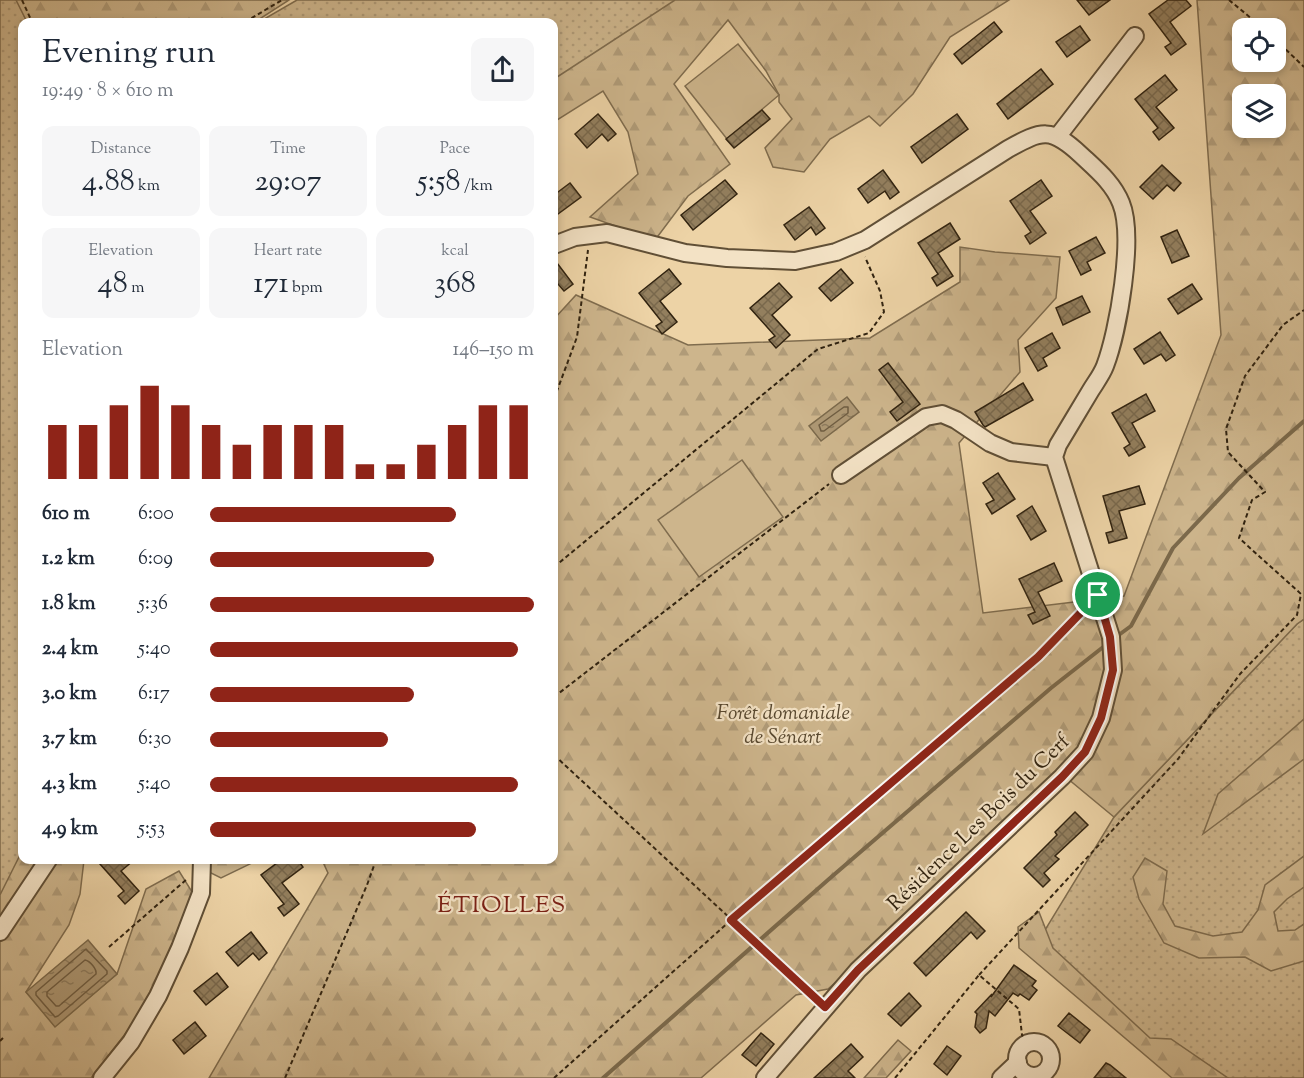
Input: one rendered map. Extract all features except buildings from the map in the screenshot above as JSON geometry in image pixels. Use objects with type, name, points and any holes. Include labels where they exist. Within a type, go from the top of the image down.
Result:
[{"type":"street","points":[[1058,136],[1135,36]]},
{"type":"street","points":[[558,243],[575,237],[607,233],[685,253],[795,261],[836,252],[858,243],[1032,136],[1044,134],[1058,136],[1070,144],[1111,184],[1122,206],[1126,238],[1123,294],[1105,367],[1058,445],[1054,457],[1011,452],[990,443],[956,420],[942,414],[926,417],[841,475]]},
{"type":"street","name":"Résidence Les Bois du Cerf","points":[[765,1078],[858,970],[1062,777],[1085,752],[1101,718],[1113,670],[1111,641],[1054,457]]},
{"type":"street","points":[[0,932],[45,864]]},
{"type":"street","points":[[102,1078],[131,1042],[163,987],[201,893],[202,864]]},
{"type":"street","points":[[1038,1043],[1048,1050],[1051,1074],[1029,1075],[1020,1068],[1019,1051],[1027,1044],[1038,1043]]},
{"type":"street","points":[[1001,1078],[1018,1062]]},
{"type":"path","points":[[22,0],[30,18]]},
{"type":"path","points":[[252,18],[282,0]]},
{"type":"path","points":[[1228,0],[1250,18]]},
{"type":"path","points":[[1286,50],[1304,67]]},
{"type":"path","points":[[558,388],[577,337],[590,235]]},
{"type":"path","points":[[558,564],[818,349],[868,333],[884,312],[880,291],[858,243]]},
{"type":"path","points":[[895,1078],[979,975],[1178,759],[1240,674],[1297,615],[1301,594],[1239,538],[1252,500],[1265,492],[1228,452],[1226,429],[1245,376],[1283,325],[1304,310]]},
{"type":"path","points":[[558,694],[841,475]]},
{"type":"path","points":[[554,1078],[731,920],[1038,657],[1098,595]]},
{"type":"path","points":[[558,759],[825,1007]]},
{"type":"path","points":[[109,947],[201,864]]},
{"type":"path","points":[[285,1078],[375,864]]},
{"type":"path","points":[[979,975],[1019,1009],[1022,1035],[1027,1044]]},
{"type":"path","points":[[0,1041],[3,1038]]},
{"type":"green space","points":[[0,0],[17,0],[25,18],[18,18],[18,864],[21,864],[0,922]]},
{"type":"green space","points":[[16,0],[289,0],[261,18],[25,18]]},
{"type":"green space","points":[[297,0],[998,0],[724,5],[558,107],[558,18],[266,18]]},
{"type":"green space","points":[[675,0],[1009,0],[950,37],[913,94],[880,126],[869,116],[830,139],[804,172],[773,167],[765,148],[792,119],[779,102],[779,95],[766,71],[728,20],[674,84],[730,164],[688,196],[655,240],[590,217],[638,174],[628,132],[603,91],[558,119],[558,76]]},
{"type":"green space","name":"Forêt domaniale de Sénart","points":[[1197,0],[1304,0],[1304,619],[1114,817],[1068,779],[828,989],[796,995],[701,1078],[209,1078],[328,873],[324,864],[558,864],[558,315],[576,295],[688,345],[870,338],[960,282],[960,247],[1060,257],[1056,298],[1018,340],[1020,372],[959,443],[983,613],[1124,596],[1221,335]]},
{"type":"green space","points":[[738,44],[779,95],[727,139],[685,86]]},
{"type":"green space","points":[[742,460],[783,517],[699,577],[658,520]]},
{"type":"green space","points":[[1304,619],[1304,1078],[1182,1078],[1037,943],[1114,817]]},
{"type":"green space","points":[[1304,719],[1304,759],[1203,834],[1218,794]]},
{"type":"green space","points":[[1304,856],[1304,887],[1274,912],[1278,931],[1295,930],[1304,924],[1304,961],[1271,971],[1245,957],[1199,958],[1164,943],[1139,899],[1133,877],[1145,858],[1167,871],[1163,904],[1175,926],[1213,936],[1242,932],[1258,910],[1265,885]]},
{"type":"green space","points":[[18,859],[18,864],[84,864],[80,894],[69,925],[26,992],[55,1026],[117,974],[146,889],[179,871],[194,895],[150,1002],[91,1078],[0,1078],[0,895]]},
{"type":"green space","points":[[202,864],[250,864],[221,878],[201,868]]},
{"type":"green space","points":[[1039,912],[1053,948],[1150,1038],[1171,1039],[1228,1078],[1172,1078],[1019,948],[1018,927]]},
{"type":"green space","points":[[898,1040],[911,1051],[886,1078],[864,1078]]},
{"type":"water","points":[[847,397],[859,412],[821,441],[809,426]]},
{"type":"water","points":[[88,940],[117,974],[55,1027],[26,992]]},
{"type":"waterway","points":[[1116,637],[1131,626],[1173,548],[1239,478],[1304,421]]},
{"type":"waterway","points":[[603,1078],[829,879],[1051,688],[1107,644]]},
{"type":"district","name":"ÉTIOLLES","points":[[502,904]]},
{"type":"route","points":[[1098,595],[1112,645],[1113,670],[1101,718],[1085,752],[1062,777],[858,970],[825,1007],[731,920],[1038,657],[1098,595]]}]
